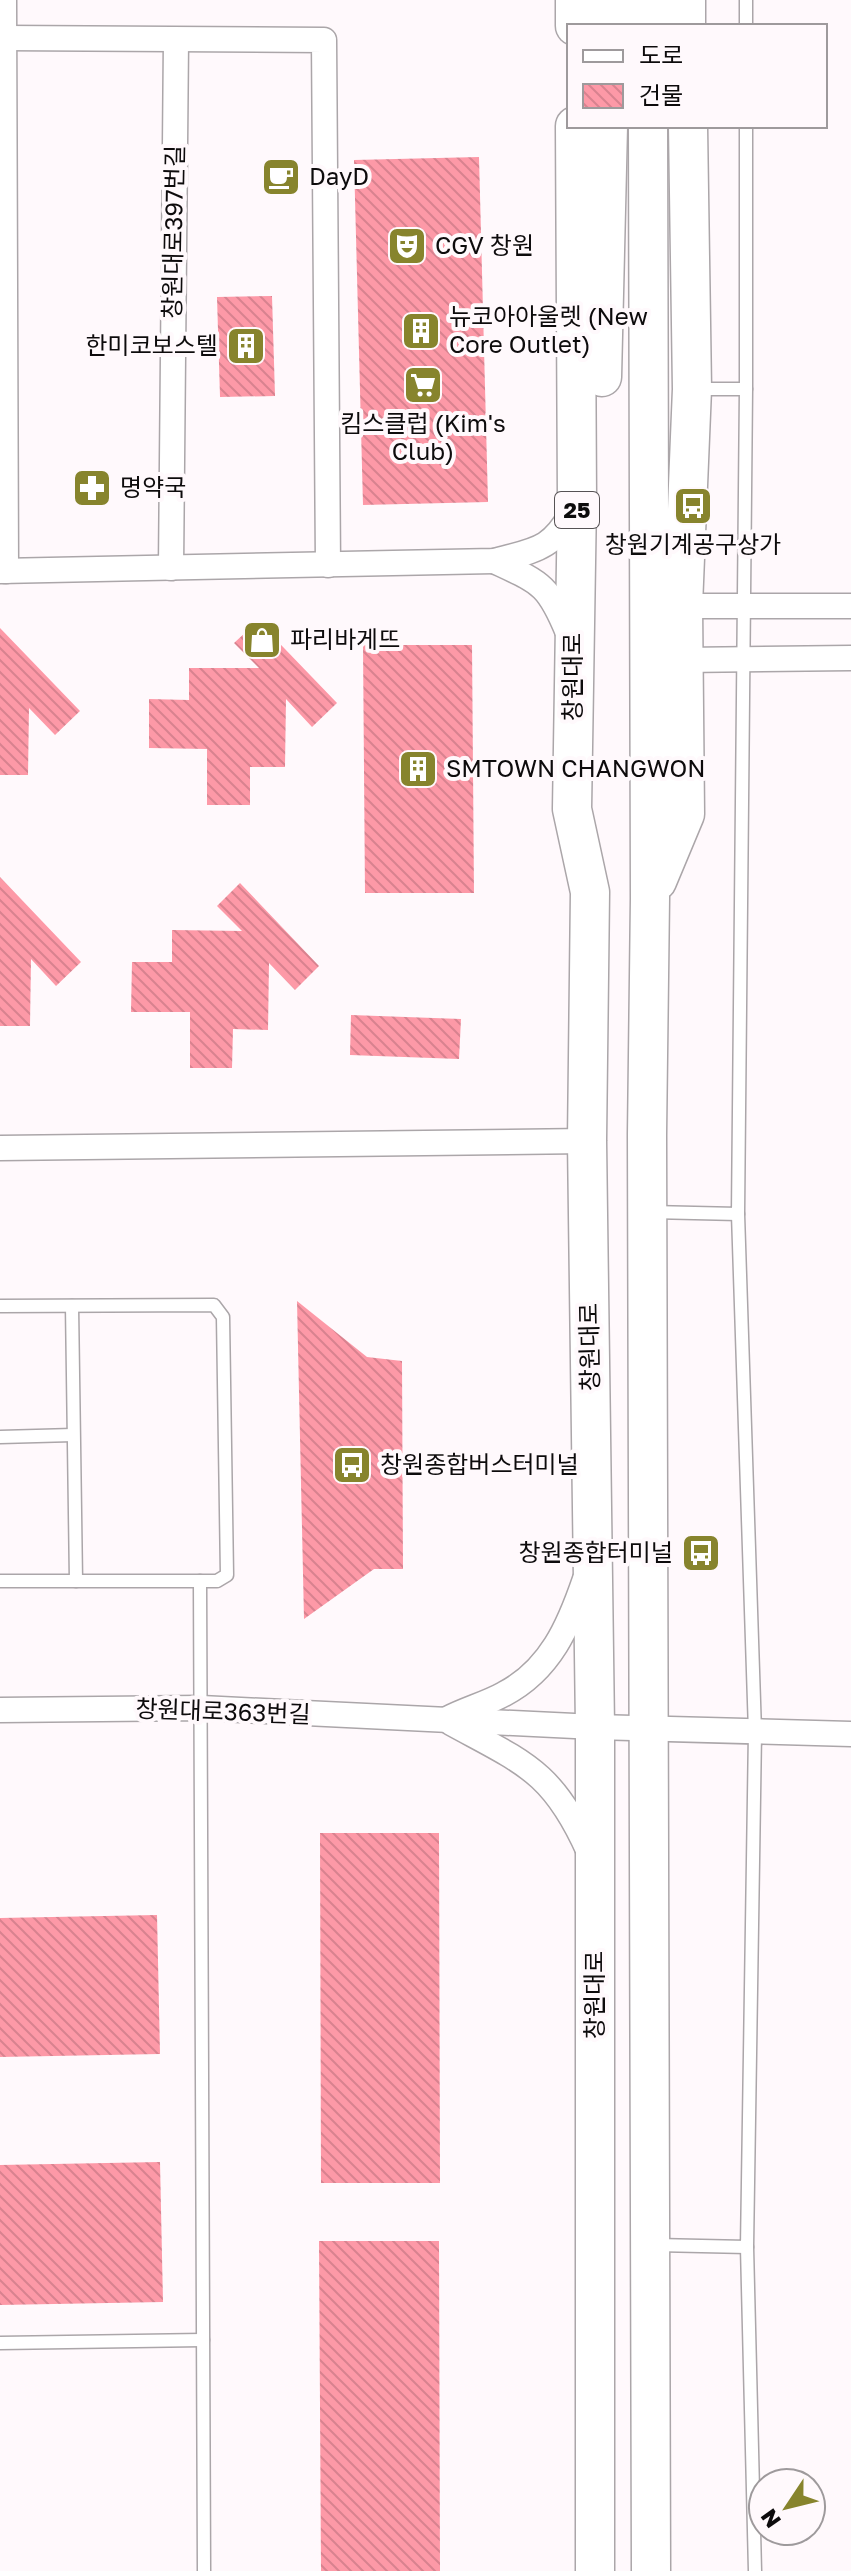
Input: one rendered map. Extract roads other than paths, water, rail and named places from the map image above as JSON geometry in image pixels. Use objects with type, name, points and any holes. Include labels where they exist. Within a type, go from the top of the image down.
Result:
[{"type":"main road","points":[[575,0],[575,24]]},
{"type":"main road","points":[[610,0],[610,24]]},
{"type":"main road","points":[[648,0],[648,24]]},
{"type":"main road","points":[[686,0],[686,24]]},
{"type":"main road","name":"창원대로","points":[[575,128],[577,501],[572,809],[590,892],[587,1141],[595,1727],[595,2571]]},
{"type":"main road","points":[[590,892],[608,128]]},
{"type":"main road","points":[[648,128],[651,2571]]},
{"type":"main road","points":[[650,898],[685,814],[683,606],[692,389],[688,128]]},
{"type":"street","points":[[4,0],[3,571],[494,561],[541,548],[561,534],[577,501]]},
{"type":"street","points":[[4,38],[324,40],[328,565]]},
{"type":"street","name":"창원대로397번길","points":[[171,568],[176,40]]},
{"type":"street","points":[[494,561],[535,581],[553,596],[573,644]]},
{"type":"street","points":[[683,606],[851,606]]},
{"type":"street","points":[[683,660],[851,658]]},
{"type":"street","points":[[0,1148],[587,1141]]},
{"type":"street","name":"창원대로363번길","points":[[445,1720],[504,1694],[542,1665],[572,1617],[593,1558]]},
{"type":"street","name":"창원대로363번길","points":[[0,1710],[201,1708],[595,1727],[851,1734]]},
{"type":"street","name":"창원대로363번길","points":[[445,1720],[537,1772],[563,1799],[595,1866]]},
{"type":"lane","points":[[746,0],[746,24]]},
{"type":"lane","points":[[746,128],[745,659],[738,1214],[755,1732],[747,2247],[755,2571]]},
{"type":"lane","points":[[692,389],[746,389]]},
{"type":"lane","points":[[647,1212],[738,1214]]},
{"type":"lane","points":[[0,1306],[214,1305],[223,1317],[227,1575],[217,1581],[0,1581]]},
{"type":"lane","points":[[72,1306],[76,1581]]},
{"type":"lane","points":[[0,1437],[73,1435]]},
{"type":"lane","points":[[200,1581],[204,2571]]},
{"type":"lane","points":[[650,2245],[747,2247]]},
{"type":"lane","points":[[0,2343],[203,2340]]},
{"type":"place","name":"DayD","points":[[281,177]]},
{"type":"place","name":"CGV 창원","points":[[407,246]]},
{"type":"place","name":"뉴코아아울렛 (New Core Outlet)","points":[[421,331]]},
{"type":"place","name":"한미코보스텔","points":[[246,346]]},
{"type":"place","name":"킴스클럽 (Kim's Club)","points":[[423,385]]},
{"type":"place","name":"명약국","points":[[92,488]]},
{"type":"place","name":"창원기계공구상가","points":[[693,506]]},
{"type":"place","name":"파리바게뜨","points":[[262,640]]},
{"type":"place","name":"SMTOWN CHANGWON","points":[[418,769]]},
{"type":"place","name":"창원종합버스터미널","points":[[352,1465]]},
{"type":"place","name":"창원종합터미널","points":[[701,1553]]}]
